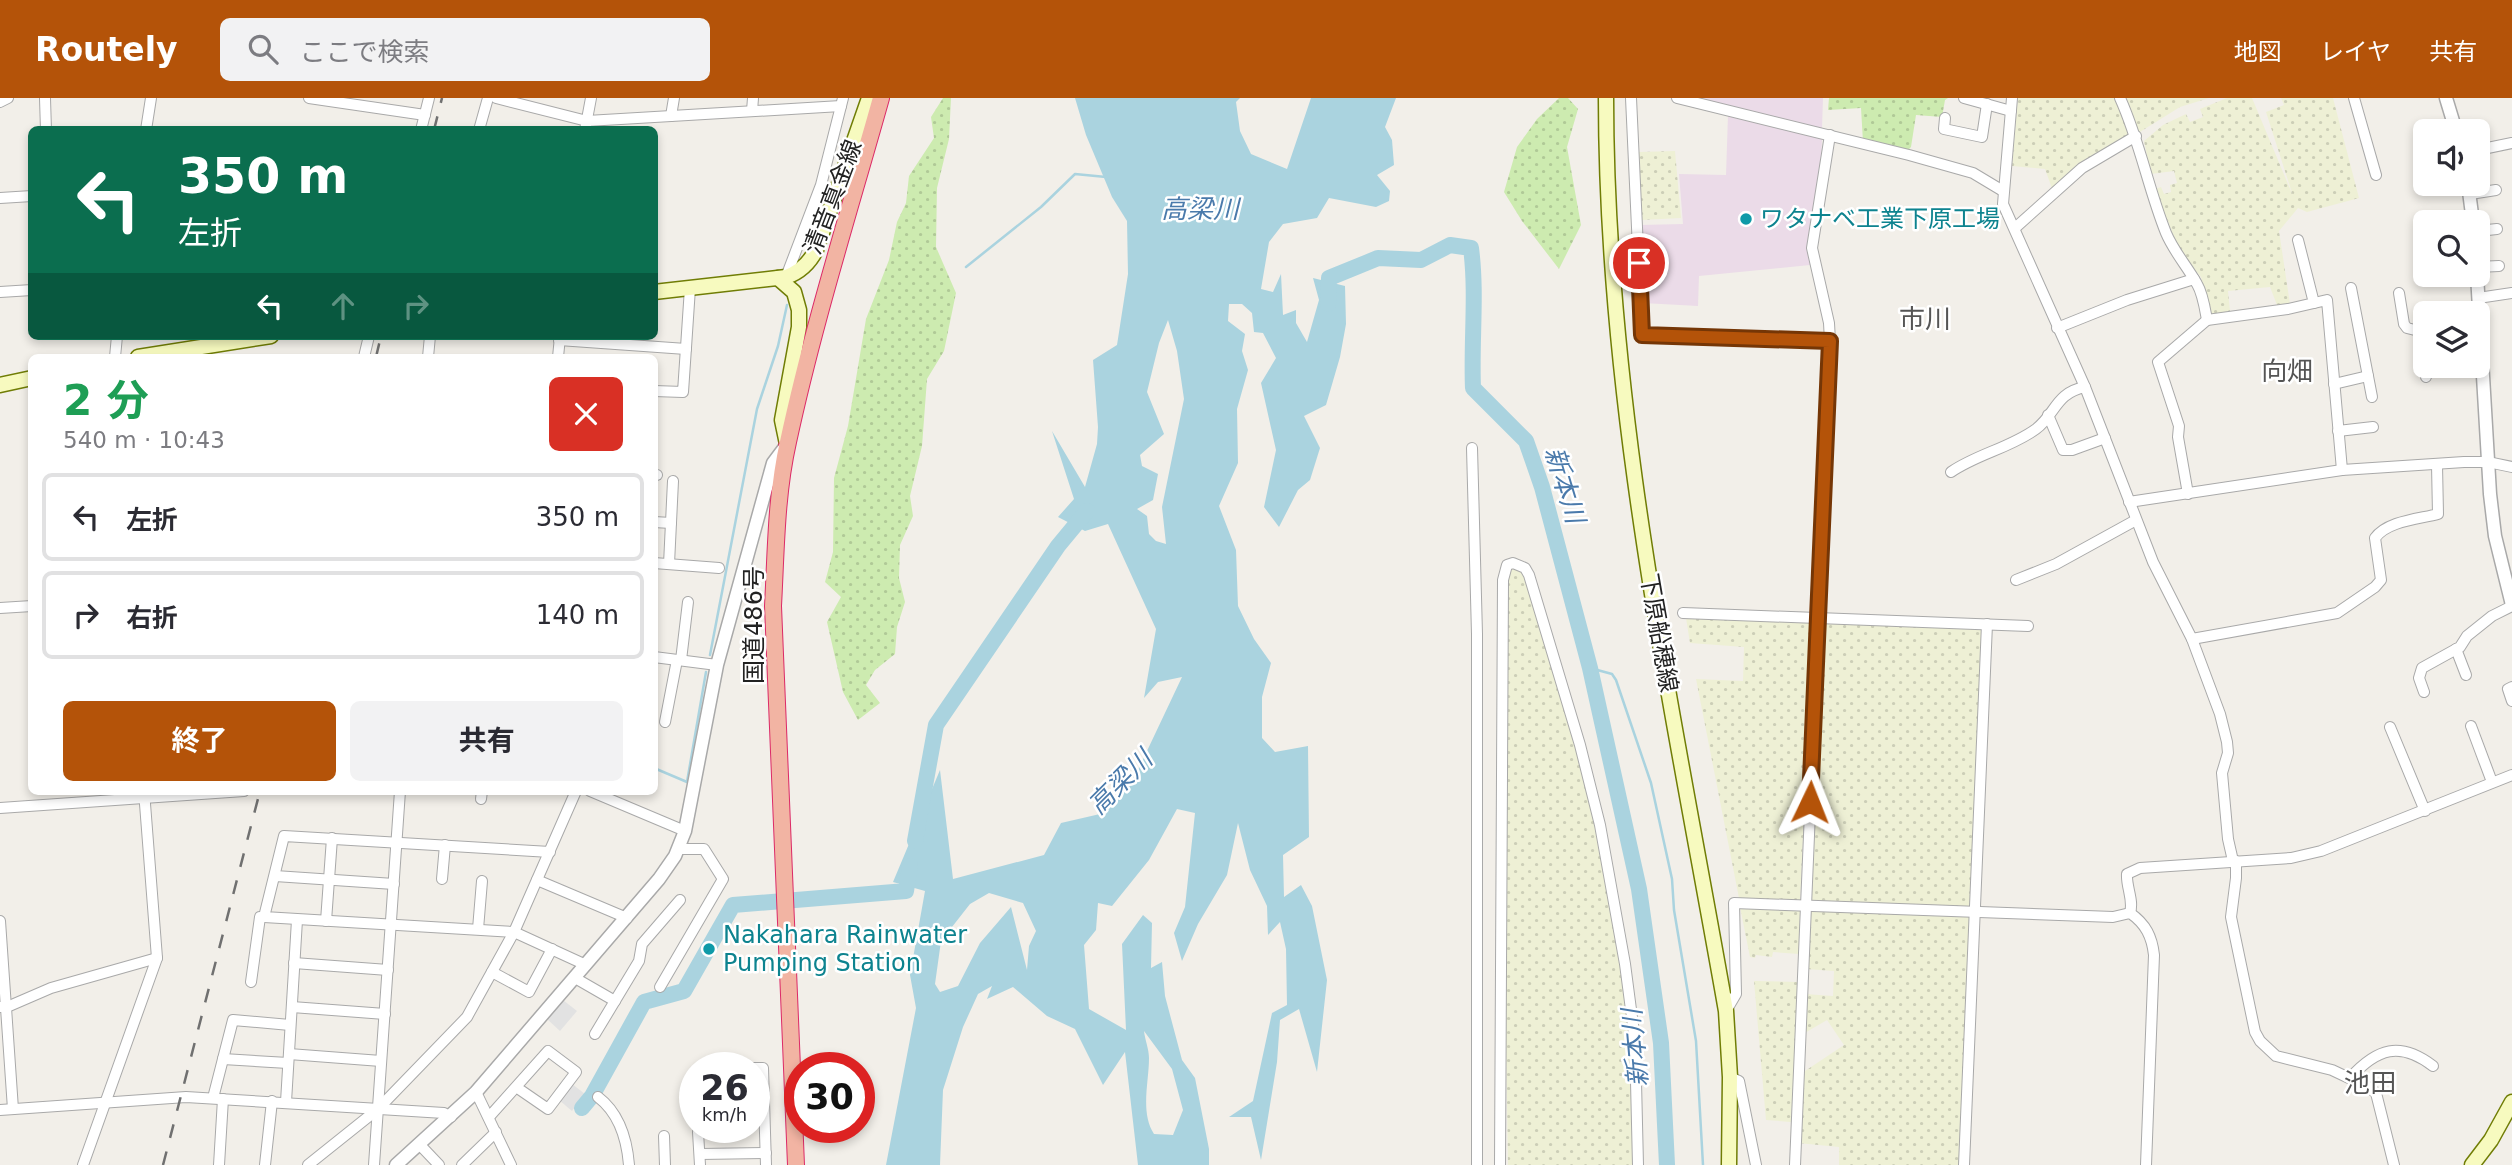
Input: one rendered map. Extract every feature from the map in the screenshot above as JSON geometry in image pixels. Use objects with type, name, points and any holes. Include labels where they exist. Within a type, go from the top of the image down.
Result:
[{"type":"highway","name":"国道486号","points":[[796,1165],[773,606],[778,518],[787,444],[821,310],[881,98]]},
{"type":"main road","name":"清音真金線","points":[[658,292],[782,278],[799,272],[812,258],[869,98]]},
{"type":"main road","name":"下原船穂線","points":[[1606,98],[1609,237],[1642,535],[1726,1011],[1730,1077],[1728,1165]]},
{"type":"main road","points":[[787,444],[782,420],[799,327],[798,302],[812,258]]},
{"type":"main road","name":"清音真金線","points":[[782,278],[794,292],[798,302]]},
{"type":"main road","points":[[157,354],[246,340]]},
{"type":"main road","points":[[0,385],[28,379]]},
{"type":"main road","points":[[2472,1165],[2491,1140],[2512,1102]]},
{"type":"street","points":[[0,102],[8,98]]},
{"type":"street","points":[[45,98],[46,126]]},
{"type":"street","points":[[147,126],[151,98]]},
{"type":"street","points":[[309,98],[425,115]]},
{"type":"street","points":[[422,126],[429,98]]},
{"type":"street","points":[[480,126],[488,98]]},
{"type":"street","points":[[496,98],[586,125],[842,102],[821,185],[782,278]]},
{"type":"street","points":[[586,125],[591,98]]},
{"type":"street","points":[[671,116],[674,98]]},
{"type":"street","points":[[752,111],[753,98]]},
{"type":"street","points":[[1631,98],[1642,335],[1827,341]]},
{"type":"street","points":[[1677,98],[1973,173],[2003,191]]},
{"type":"street","points":[[1964,98],[2011,111]]},
{"type":"street","points":[[2012,98],[2003,204],[2085,387],[2153,562],[2192,639],[2220,715],[2227,742],[2228,753],[2222,773],[2228,839],[2236,878],[2231,917],[2255,1032],[2266,1048],[2276,1056],[2332,1070],[2376,1093],[2395,1165]]},
{"type":"street","points":[[2120,98],[2136,136],[2166,234],[2176,254],[2198,285],[2207,320]]},
{"type":"street","points":[[2354,98],[2376,175]]},
{"type":"street","points":[[2446,98],[2452,119]]},
{"type":"street","points":[[1945,118],[1944,129],[1982,137],[1987,104]]},
{"type":"street","points":[[1795,1165],[1815,618],[1829,324],[1812,248],[1830,135]]},
{"type":"street","points":[[2015,228],[2082,168],[2136,136]]},
{"type":"street","points":[[2490,148],[2512,143]]},
{"type":"street","points":[[2490,190],[2496,190]]},
{"type":"street","points":[[0,198],[28,196]]},
{"type":"street","points":[[2490,230],[2497,229]]},
{"type":"street","points":[[2298,240],[2314,303]]},
{"type":"street","points":[[2490,266],[2499,266]]},
{"type":"street","points":[[2057,328],[2126,300],[2194,279]]},
{"type":"street","points":[[2478,287],[2478,301]]},
{"type":"street","points":[[658,391],[683,392],[690,288]]},
{"type":"street","points":[[2351,288],[2372,397]]},
{"type":"street","points":[[0,292],[28,290]]},
{"type":"street","points":[[2399,293],[2404,324],[2413,330]]},
{"type":"street","points":[[2478,298],[2512,293]]},
{"type":"street","points":[[2188,494],[2177,415],[2158,362],[2207,320],[2288,309],[2327,300],[2342,470]]},
{"type":"street","points":[[583,340],[686,349]]},
{"type":"street","points":[[2334,384],[2368,376]]},
{"type":"street","points":[[2424,692],[2419,678],[2422,668],[2456,649],[2492,616],[2512,604],[2495,536],[2483,378]]},
{"type":"street","points":[[1951,472],[2036,429],[2060,398],[2072,390],[2085,387]]},
{"type":"street","points":[[2048,415],[2063,450],[2072,450],[2105,438]]},
{"type":"street","points":[[396,1165],[476,1092],[627,918],[659,879],[678,849],[685,831],[717,665],[773,463],[782,420]]},
{"type":"street","points":[[2338,431],[2373,426]]},
{"type":"street","points":[[773,463],[787,444]]},
{"type":"street","points":[[1472,448],[1477,648],[1477,1165]]},
{"type":"street","points":[[2129,502],[2342,470],[2488,463],[2512,467]]},
{"type":"street","points":[[2192,639],[2324,615],[2348,607],[2381,580],[2375,538],[2378,533],[2386,528],[2438,514],[2437,465]]},
{"type":"street","points":[[669,564],[673,481]]},
{"type":"street","points":[[2016,580],[2056,564],[2136,520]]},
{"type":"street","points":[[658,522],[671,523]]},
{"type":"street","points":[[658,563],[719,568]]},
{"type":"street","points":[[1500,1165],[1502,592],[1504,570],[1507,565],[1513,563],[1525,568],[1529,575],[1580,745],[1600,825],[1625,964],[1635,1040],[1638,1165]]},
{"type":"street","points":[[665,722],[688,602]]},
{"type":"street","points":[[0,608],[28,606]]},
{"type":"street","points":[[1683,613],[2028,626]]},
{"type":"street","points":[[1964,1165],[1987,624]]},
{"type":"street","points":[[2456,649],[2466,675]]},
{"type":"street","points":[[658,657],[717,665]]},
{"type":"street","points":[[2512,687],[2508,689],[2512,701]]},
{"type":"street","points":[[2471,726],[2492,782]]},
{"type":"street","points":[[2390,727],[2425,811]]},
{"type":"street","points":[[2130,913],[2132,905],[2126,886],[2127,874],[2140,868],[2291,858],[2321,851],[2512,775]]},
{"type":"street","points":[[0,808],[134,795]]},
{"type":"street","points":[[83,1165],[157,958],[144,795]]},
{"type":"street","points":[[374,1165],[400,795]]},
{"type":"street","points":[[309,1165],[378,1109],[467,1017],[517,933],[574,795]]},
{"type":"street","points":[[600,795],[685,831]]},
{"type":"street","points":[[264,917],[284,836],[550,852]]},
{"type":"street","points":[[326,921],[332,838]]},
{"type":"street","points":[[442,879],[445,845]]},
{"type":"street","points":[[660,987],[723,879],[704,849],[678,849]]},
{"type":"street","points":[[275,876],[394,884]]},
{"type":"street","points":[[478,929],[482,881]]},
{"type":"street","points":[[540,882],[627,918]]},
{"type":"street","points":[[595,1034],[639,961],[642,944],[680,900]]},
{"type":"street","points":[[1726,1011],[1736,993],[1734,902],[2113,917],[2130,913]]},
{"type":"street","points":[[2130,913],[2146,928],[2154,955],[2146,1165]]},
{"type":"street","points":[[251,982],[260,917],[517,933],[586,965]]},
{"type":"street","points":[[0,920],[3,1007],[13,1109]]},
{"type":"street","points":[[286,1102],[297,920]]},
{"type":"street","points":[[494,974],[529,992],[552,949]]},
{"type":"street","points":[[3,1007],[51,988],[157,958]]},
{"type":"street","points":[[294,963],[388,970]]},
{"type":"street","points":[[575,978],[615,1001]]},
{"type":"street","points":[[292,1007],[385,1014]]},
{"type":"street","points":[[219,1165],[218,1098],[223,1059],[233,1020],[290,1025]]},
{"type":"street","points":[[489,1117],[548,1051],[576,1072],[548,1109],[516,1087]]},
{"type":"street","points":[[2350,1078],[2372,1057],[2394,1051],[2413,1053],[2433,1066]]},
{"type":"street","points":[[223,1059],[381,1061]]},
{"type":"street","points":[[1730,1077],[1739,1081],[1756,1165]]},
{"type":"street","points":[[476,1092],[511,1165]]},
{"type":"street","points":[[0,1110],[186,1097],[444,1113],[451,1117]]},
{"type":"street","points":[[598,1097],[606,1103],[627,1141],[629,1165]]},
{"type":"street","points":[[265,1165],[272,1101]]},
{"type":"street","points":[[462,1165],[496,1132]]},
{"type":"street","points":[[664,1136],[665,1165]]},
{"type":"street","points":[[766,1143],[766,1165]]},
{"type":"street","points":[[419,1145],[439,1165]]},
{"type":"street","points":[[700,1160],[766,1153]]},
{"type":"shaded area","points":[[1687,98],[1823,98],[1822,128],[1820,130]]},
{"type":"shaded area","points":[[1728,115],[1822,138],[1821,165],[1807,244],[1810,265],[1699,276],[1698,306],[1643,303],[1640,225],[1683,224],[1679,174],[1726,175]]},
{"type":"shaded area","points":[[563,1000],[577,1011],[560,1031],[547,1019]]},
{"type":"shaded area","points":[[572,1084],[585,1094],[572,1111],[559,1100]]},
{"type":"green space","points":[[943,98],[951,98],[949,139],[937,188],[936,247],[956,293],[944,351],[927,379],[922,446],[910,496],[913,516],[900,545],[899,578],[905,602],[897,627],[895,654],[875,670],[866,685],[880,703],[858,720],[843,692],[827,622],[841,597],[825,582],[833,552],[834,478],[848,426],[866,319],[889,260],[897,222],[906,203],[909,176],[934,138],[931,117]]},
{"type":"green space","points":[[1559,98],[1568,98],[1578,109],[1567,147],[1581,225],[1559,269],[1522,221],[1504,192],[1517,147],[1537,119]]},
{"type":"green space","points":[[1829,98],[1948,98],[1945,100],[1942,117],[1916,115],[1911,147],[1908,150],[1863,142],[1861,108],[1828,110]]},
{"type":"green space","points":[[2018,98],[2209,98],[2180,107],[2082,168],[2054,194],[2045,169],[2012,166]]},
{"type":"green space","points":[[2227,98],[2252,98],[2293,196],[2266,112],[2284,105],[2281,98],[2333,98],[2359,198],[2307,212],[2298,208],[2279,231],[2290,304],[2277,305],[2270,287],[2228,291],[2230,311],[2212,319],[2201,277],[2180,252],[2155,189],[2161,187],[2164,194],[2171,192],[2170,185],[2177,183],[2174,171],[2151,174],[2144,141],[2163,125],[2186,114],[2190,122],[2203,117],[2200,109]]},
{"type":"green space","points":[[1675,151],[1681,218],[1641,220],[1639,152]]},
{"type":"green space","points":[[1514,566],[1522,570],[1590,796],[1607,874],[1633,1052],[1635,1165],[1508,1165],[1504,917],[1506,574]]},
{"type":"green space","points":[[1686,618],[1813,623],[1800,901],[1739,898],[1696,679],[1743,681],[1744,647],[1690,643]]},
{"type":"green space","points":[[1821,623],[1982,629],[1972,908],[1810,900]]},
{"type":"green space","points":[[1740,907],[1800,909],[1799,954],[1773,952],[1772,957],[1750,957]]},
{"type":"green space","points":[[1809,910],[1971,916],[1962,1165],[1839,1165],[1839,1147],[1798,1143],[1802,1073],[1844,1045],[1827,1020],[1803,1034],[1805,994],[1833,996],[1834,971],[1806,969]]},
{"type":"green space","points":[[1754,981],[1798,982],[1791,1122],[1766,1120]]},
{"type":"water","name":"高梁川","points":[[1075,98],[1240,98],[1236,102],[1240,131],[1251,154],[1287,169],[1311,98],[1396,98],[1385,127],[1392,140],[1394,165],[1377,175],[1390,191],[1389,201],[1376,207],[1329,198],[1317,218],[1283,224],[1269,242],[1261,289],[1273,292],[1281,274],[1283,315],[1296,310],[1296,323],[1307,342],[1319,300],[1313,278],[1345,286],[1346,324],[1326,405],[1304,416],[1320,448],[1310,480],[1298,490],[1279,527],[1264,507],[1276,450],[1261,383],[1276,358],[1263,333],[1254,332],[1252,313],[1242,304],[1229,304],[1228,321],[1245,334],[1242,351],[1248,370],[1237,409],[1238,463],[1219,506],[1236,550],[1238,606],[1254,639],[1271,663],[1262,697],[1262,738],[1275,752],[1308,746],[1309,837],[1283,855],[1284,897],[1301,885],[1312,906],[1327,980],[1317,1072],[1299,1009],[1280,1020],[1277,1062],[1261,1160],[1251,1117],[1229,1117],[1253,1101],[1272,1013],[1287,1005],[1286,949],[1280,922],[1268,935],[1267,906],[1250,870],[1238,823],[1227,875],[1198,924],[1182,961],[1174,933],[1185,907],[1195,813],[1177,809],[1149,860],[1112,906],[1098,903],[1096,930],[1084,945],[1089,1009],[1126,1030],[1122,944],[1143,915],[1152,923],[1151,968],[1162,962],[1165,996],[1182,1060],[1195,1078],[1209,1149],[1209,1165],[1138,1165],[1125,1052],[1103,1085],[1075,1029],[1047,1016],[1013,987],[987,999],[992,986],[978,994],[963,1027],[943,1090],[940,1165],[886,1165],[916,1008],[910,975],[925,891],[893,882],[940,770],[953,879],[1044,855],[1061,823],[1100,814],[1138,770],[1182,677],[1158,682],[1144,698],[1156,629],[1108,524],[1085,531],[1058,517],[1074,499],[1052,431],[1085,487],[1097,444],[1093,360],[1117,345],[1128,274],[1127,221],[1112,197],[1086,135]],"holes":[[[1168,320],[1177,351],[1184,399],[1162,507],[1166,544],[1156,541],[1149,534],[1147,516],[1137,509],[1153,500],[1158,474],[1142,466],[1140,455],[1164,434],[1147,392],[1159,343]],[[989,893],[1023,903],[1036,931],[1029,946],[1027,970],[1011,907],[980,943],[958,986],[940,992],[935,984],[941,941],[970,904]],[[1144,1031],[1172,1069],[1183,1110],[1173,1135],[1154,1134],[1147,1117],[1149,1055]]]},
{"type":"waterway","points":[[966,267],[1041,207],[1075,174],[1106,177]]},
{"type":"waterway","name":"新本川","points":[[1328,304],[1329,278],[1378,258],[1421,260],[1450,245],[1471,248],[1474,283],[1473,388],[1526,441],[1542,487],[1590,668],[1639,889],[1661,1043],[1667,1165]]},
{"type":"waterway","points":[[710,655],[757,409],[778,346],[787,305]]},
{"type":"waterway","points":[[915,841],[936,725],[1058,546],[1087,511]]},
{"type":"waterway","points":[[1590,668],[1612,674],[1616,680],[1651,783],[1672,879],[1674,910],[1696,1041],[1703,1165]]},
{"type":"waterway","points":[[658,770],[687,782],[706,672]]},
{"type":"waterway","points":[[1806,803],[1809,712]]},
{"type":"waterway","points":[[582,1108],[592,1096],[644,1002],[684,991],[733,905],[906,891],[910,866]]},
{"type":"railway","points":[[435,126],[442,98]]},
{"type":"railway","points":[[377,354],[380,340]]},
{"type":"railway","points":[[163,1165],[259,795]]},
{"type":"place","name":"ワタナベ工業下原工場","points":[[1746,219]]},
{"type":"place","name":"Nakahara Rainwater Pumping Station","points":[[709,949]]},
{"type":"district","name":"市川","points":[[1925,319]]},
{"type":"district","name":"向畑","points":[[2287,371]]},
{"type":"district","name":"池田","points":[[2370,1083]]},
{"type":"route","points":[[1639,263],[1642,335],[1830,341],[1810,802]]}]
